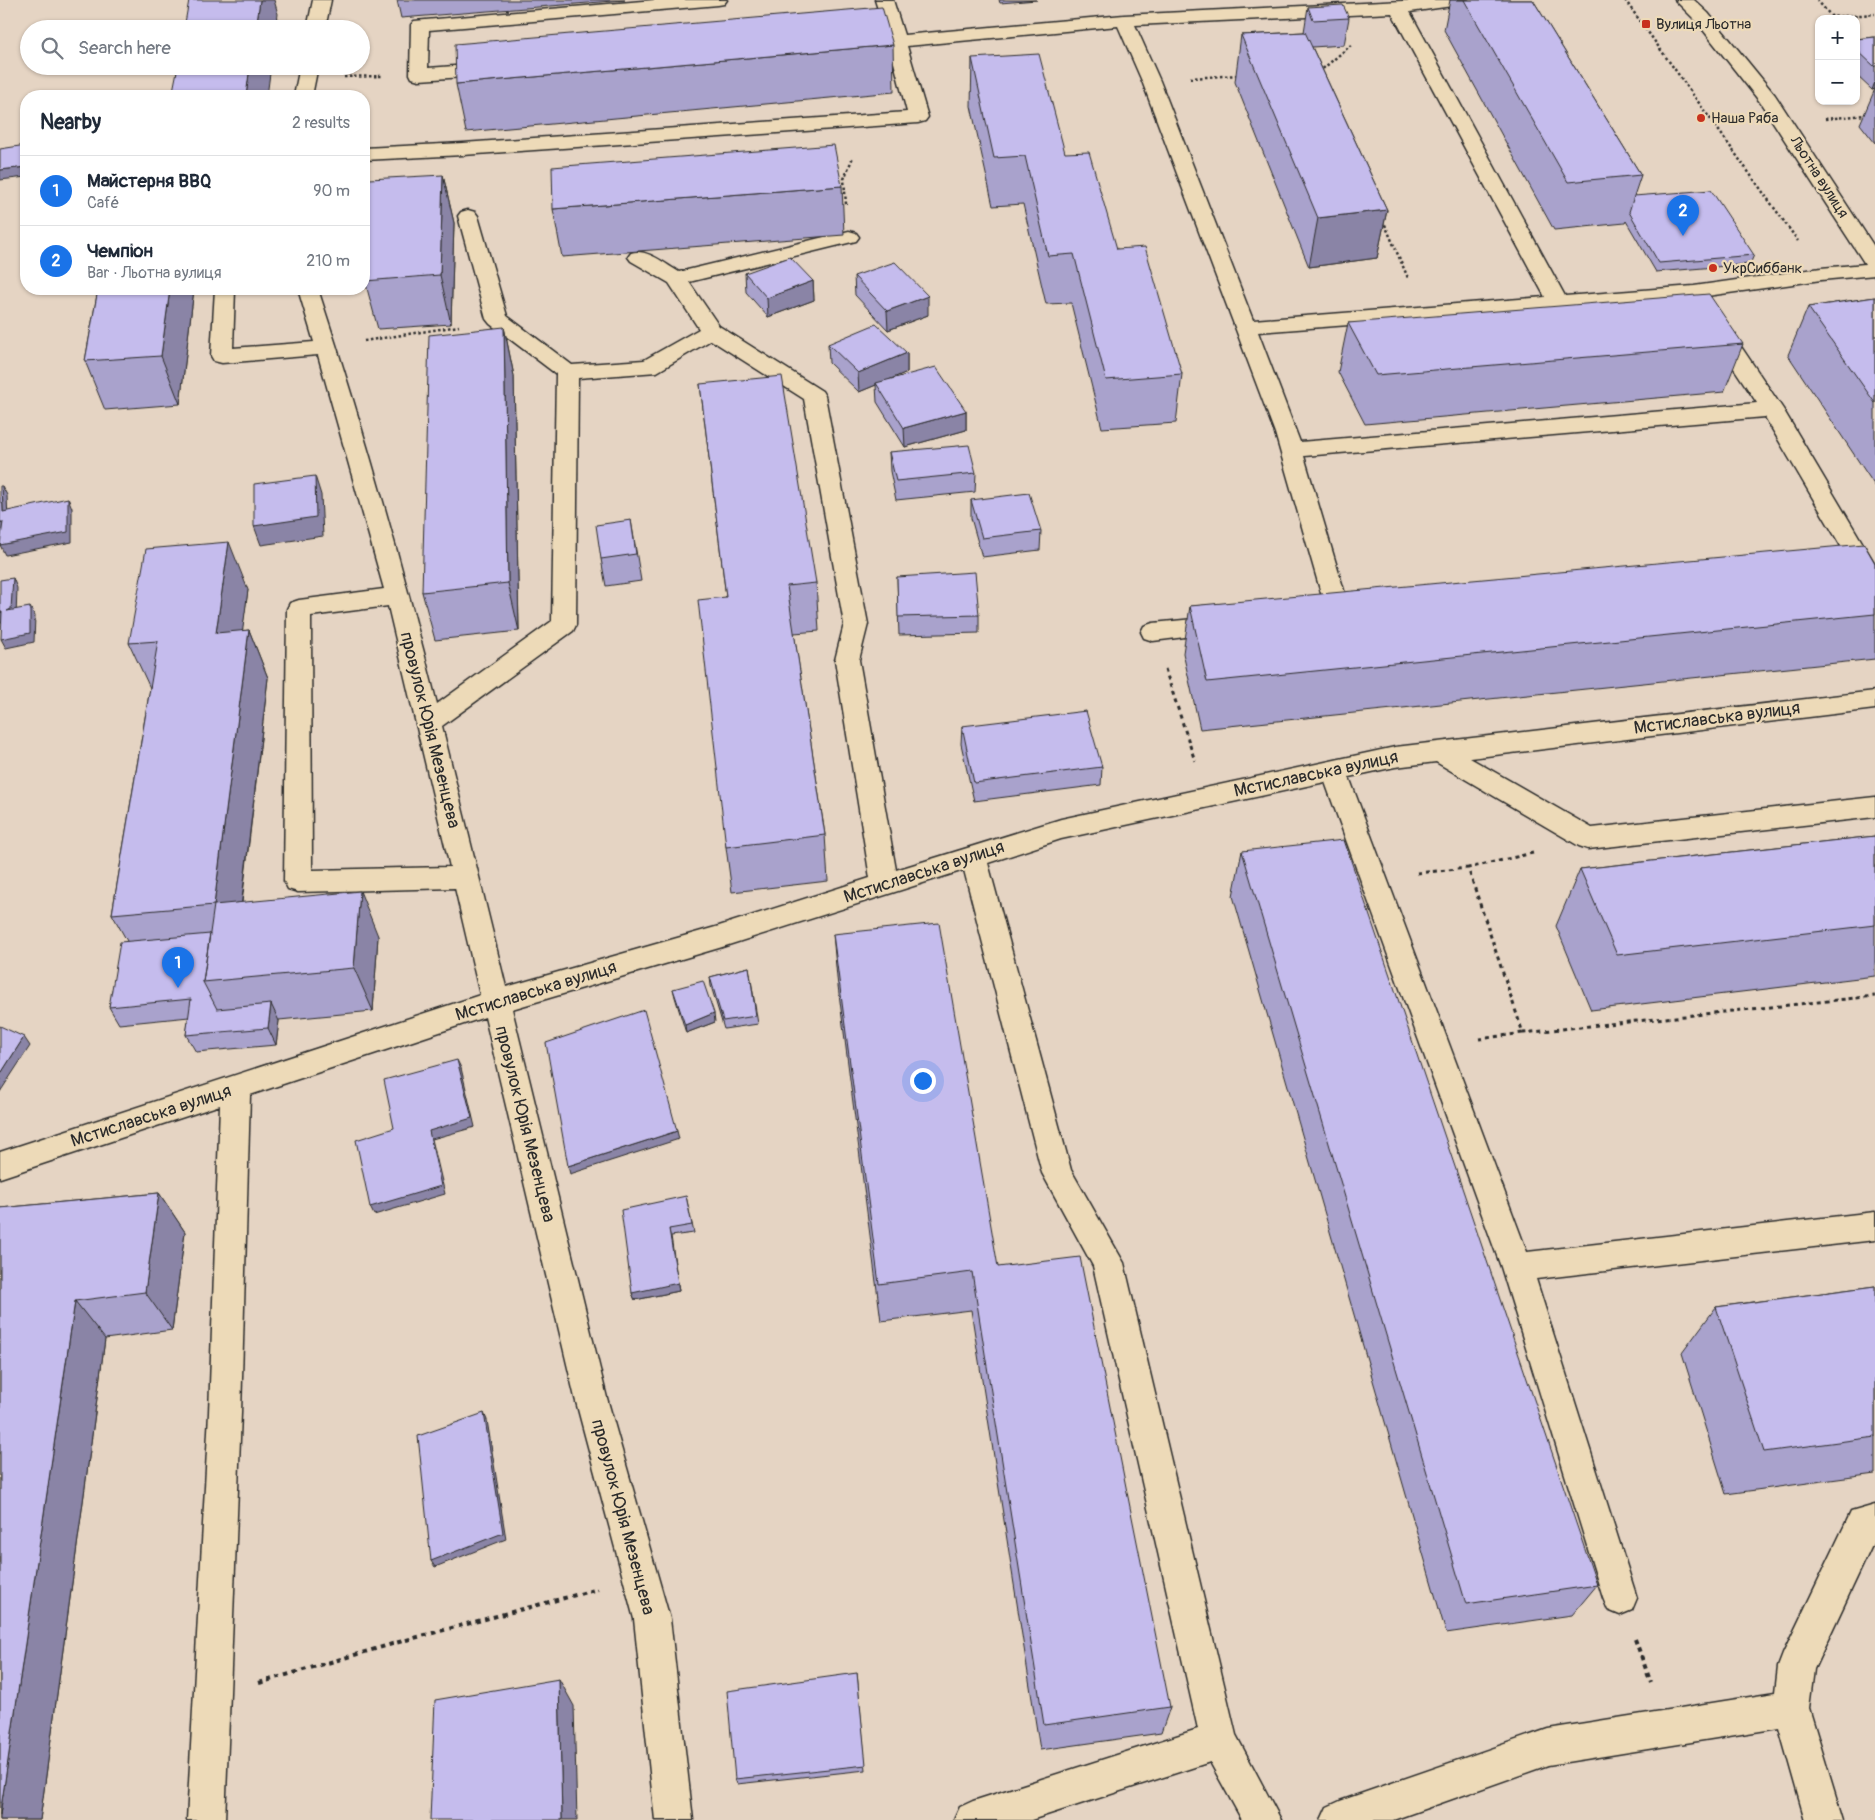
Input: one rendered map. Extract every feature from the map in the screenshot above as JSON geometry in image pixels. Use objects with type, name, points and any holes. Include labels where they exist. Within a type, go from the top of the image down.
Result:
[{"type":"street","points":[[318,20],[322,0]]},
{"type":"street","points":[[508,68],[418,74],[420,25],[718,0]]},
{"type":"street","points":[[370,154],[918,117],[884,0]]},
{"type":"street","points":[[860,44],[1124,20],[1213,8],[1398,7],[1459,0]]},
{"type":"street","name":"Льотна вулиця","points":[[1684,0],[1702,17],[1768,99],[1875,264]]},
{"type":"street","points":[[1398,7],[1559,302]]},
{"type":"street","points":[[1124,20],[1151,81],[1286,433],[1339,614]]},
{"type":"street","points":[[468,216],[496,319],[567,372],[649,367],[711,331]]},
{"type":"street","points":[[676,279],[849,237]]},
{"type":"street","points":[[638,257],[676,279],[711,331],[814,396],[856,624],[847,660],[884,884]]},
{"type":"street","points":[[1244,327],[1694,292],[1875,268]]},
{"type":"street","points":[[1694,292],[1772,409],[1860,571]]},
{"type":"street","points":[[225,295],[222,356],[327,348]]},
{"type":"street","name":"провулок Юрія Мезенцева","points":[[310,295],[398,596],[591,1398],[652,1619],[674,1820]]},
{"type":"street","points":[[428,723],[564,625],[567,372]]},
{"type":"street","points":[[1290,450],[1772,409]]},
{"type":"street","points":[[398,596],[299,609],[298,881],[465,877]]},
{"type":"street","points":[[1153,632],[1241,624]]},
{"type":"street","name":"Мстиславська вулиця","points":[[0,1165],[495,1002],[719,937],[1061,829],[1395,757],[1875,700]]},
{"type":"street","points":[[1438,752],[1588,839],[1875,807]]},
{"type":"street","points":[[1334,770],[1518,1267],[1620,1598]]},
{"type":"street","points":[[972,856],[979,874],[1057,1173],[1108,1264],[1219,1741],[1262,1820]]},
{"type":"street","points":[[206,1820],[224,1413],[235,1088]]},
{"type":"street","points":[[1518,1267],[1875,1226]]},
{"type":"street","points":[[1824,1820],[1791,1708],[1796,1666],[1863,1524],[1875,1522]]},
{"type":"street","points":[[1340,1820],[1548,1748],[1791,1708]]},
{"type":"street","points":[[973,1820],[1219,1741]]},
{"type":"path","points":[[1625,0],[1822,274]]},
{"type":"path","points":[[1818,0],[1832,17],[1875,14]]},
{"type":"path","points":[[306,81],[418,74]]},
{"type":"path","points":[[1202,77],[1242,75]]},
{"type":"path","points":[[1819,120],[1875,114]]},
{"type":"path","points":[[849,237],[844,179],[869,120]]},
{"type":"path","points":[[1380,215],[1423,313]]},
{"type":"path","points":[[327,348],[496,319]]},
{"type":"path","points":[[1153,632],[1207,797]]},
{"type":"path","points":[[1373,877],[1468,868],[1588,839]]},
{"type":"path","points":[[1468,868],[1523,1034],[1875,996]]},
{"type":"path","points":[[210,1697],[399,1642],[640,1578]]},
{"type":"path","points":[[1620,1598],[1667,1728]]},
{"type":"building","points":[[189,0],[260,0],[257,20],[186,20]]},
{"type":"building","points":[[1464,0],[1533,0],[1641,175],[1568,182]]},
{"type":"building","points":[[1343,5],[1349,18],[1313,20],[1308,7]]},
{"type":"building","points":[[882,7],[893,45],[456,84],[455,44]]},
{"type":"building","points":[[1305,32],[1387,210],[1318,218],[1241,35]]},
{"type":"building","points":[[1875,37],[1875,67],[1860,53],[1860,39]]},
{"type":"building","points":[[1039,54],[1065,153],[1089,152],[1117,249],[1145,247],[1182,374],[1106,380],[1074,254],[1048,256],[1025,156],[994,158],[972,58]]},
{"type":"building","points":[[176,75],[249,75],[247,90],[173,90]]},
{"type":"building","points":[[834,145],[842,186],[553,209],[552,167]]},
{"type":"building","points":[[20,146],[20,168],[0,170],[0,149]]},
{"type":"building","points":[[443,175],[440,275],[370,281],[370,179]]},
{"type":"building","points":[[1711,190],[1754,255],[1659,263],[1629,212],[1634,196]]},
{"type":"building","points":[[790,257],[813,281],[767,298],[745,273]]},
{"type":"building","points":[[895,262],[928,296],[887,311],[854,276]]},
{"type":"building","points":[[1709,294],[1743,344],[1376,375],[1348,323]]},
{"type":"building","points":[[97,295],[169,295],[161,356],[85,361]]},
{"type":"building","points":[[1875,297],[1875,403],[1808,307]]},
{"type":"building","points":[[876,324],[907,353],[858,373],[828,344]]},
{"type":"building","points":[[504,327],[508,583],[422,592],[429,335]]},
{"type":"building","points":[[936,367],[966,411],[904,428],[876,383]]},
{"type":"building","points":[[782,376],[816,583],[787,586],[825,835],[726,847],[698,600],[726,597],[700,384]]},
{"type":"building","points":[[969,445],[976,473],[896,481],[889,452]]},
{"type":"building","points":[[315,476],[316,517],[254,526],[254,484]]},
{"type":"building","points":[[0,486],[2,486],[3,512],[68,498],[68,532],[0,545],[3,522],[0,522]]},
{"type":"building","points":[[1029,493],[1041,531],[982,538],[971,500]]},
{"type":"building","points":[[631,520],[636,554],[601,559],[596,525]]},
{"type":"building","points":[[229,542],[216,633],[249,630],[214,905],[112,914],[158,641],[129,643],[146,549]]},
{"type":"building","points":[[1864,544],[1875,563],[1875,614],[1207,682],[1190,606]]},
{"type":"building","points":[[975,572],[979,615],[898,617],[897,577]]},
{"type":"building","points":[[13,578],[11,609],[7,611],[30,607],[30,633],[1,639],[0,580]]},
{"type":"building","points":[[1086,711],[1102,767],[974,783],[962,726]]},
{"type":"building","points":[[1875,836],[1875,925],[1617,955],[1580,869]]},
{"type":"building","points":[[1344,840],[1597,1585],[1466,1604],[1242,851]]},
{"type":"building","points":[[360,891],[354,968],[203,982],[214,905]]},
{"type":"building","points":[[939,923],[998,1267],[1080,1257],[1170,1707],[1044,1725],[972,1272],[879,1284],[833,934]]},
{"type":"building","points":[[210,934],[203,982],[217,1009],[271,1004],[268,1028],[186,1035],[191,999],[109,1007],[120,942]]},
{"type":"building","points":[[749,967],[756,1016],[723,1021],[710,977]]},
{"type":"building","points":[[703,981],[714,1013],[685,1025],[673,989]]},
{"type":"building","points":[[644,1010],[677,1131],[568,1166],[546,1043]]},
{"type":"building","points":[[0,1026],[24,1037],[0,1075]]},
{"type":"building","points":[[457,1060],[472,1118],[429,1131],[441,1186],[370,1207],[356,1140],[394,1128],[384,1080]]},
{"type":"building","points":[[159,1193],[145,1292],[75,1301],[0,1815],[0,1208]]},
{"type":"building","points":[[686,1196],[692,1225],[669,1229],[678,1283],[632,1293],[621,1210]]},
{"type":"building","points":[[1875,1286],[1875,1437],[1764,1452],[1716,1307]]},
{"type":"building","points":[[484,1413],[503,1533],[431,1561],[418,1436]]},
{"type":"building","points":[[857,1673],[866,1765],[735,1779],[727,1691]]},
{"type":"building","points":[[559,1679],[562,1820],[430,1820],[435,1700]]},
{"type":"place","name":"Вулиця Льотна","points":[[1646,24]]},
{"type":"place","name":"Наша Ряба","points":[[1701,118]]},
{"type":"place","name":"Чемпіон","points":[[1683,236]]},
{"type":"place","name":"УкрСиббанк","points":[[1713,268]]},
{"type":"place","name":"Майстерня BBQ","points":[[178,988]]}]
